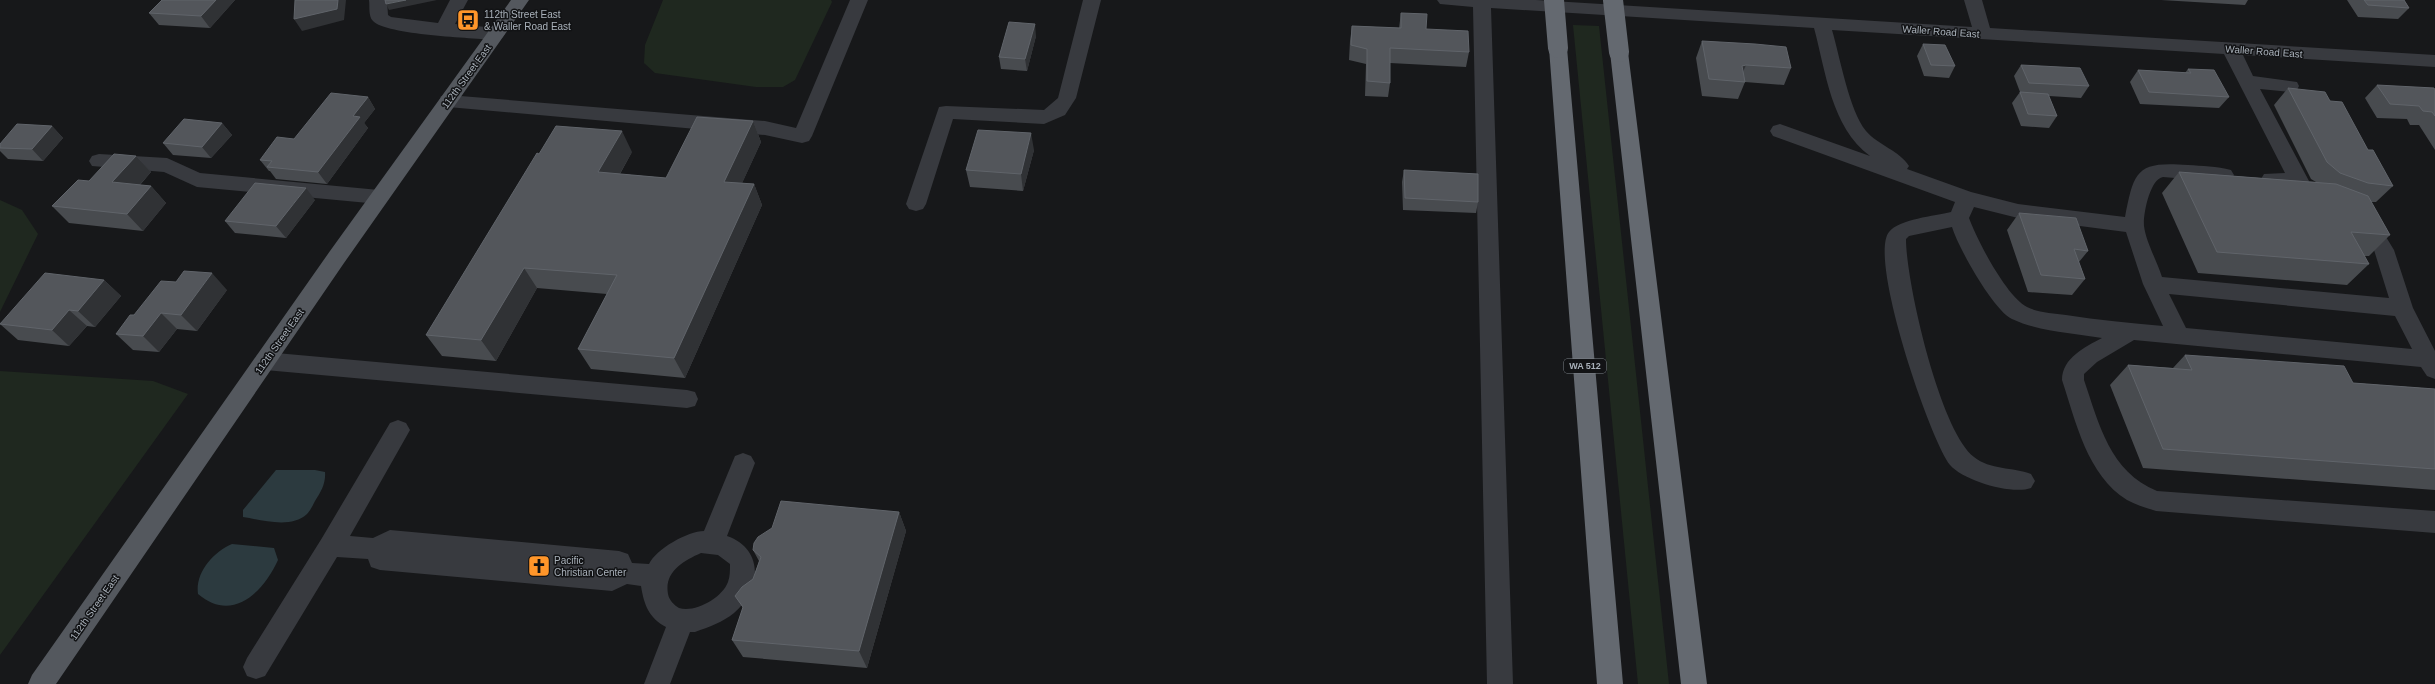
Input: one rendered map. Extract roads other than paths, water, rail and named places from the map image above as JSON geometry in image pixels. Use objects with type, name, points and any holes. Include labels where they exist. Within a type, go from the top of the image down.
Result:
[{"type":"highway","name":"WA 512","points":[[1554,0],[1570,170],[1610,684]]},
{"type":"highway","points":[[1613,0],[1694,684]]},
{"type":"main road","name":"112th Street East","points":[[41,684],[379,197],[520,0]]},
{"type":"street","points":[[378,0],[379,17],[385,21],[400,25],[496,34]]},
{"type":"street","points":[[444,29],[459,0]]},
{"type":"street","points":[[448,101],[765,128],[802,136],[859,0]]},
{"type":"street","points":[[916,204],[946,112],[1044,117],[1052,116],[1063,106],[1068,98],[1092,0]]},
{"type":"street","name":"Waller Road East","points":[[1446,0],[2435,61]]},
{"type":"street","points":[[1973,0],[1983,33]]},
{"type":"street","points":[[1482,2],[1500,684]]},
{"type":"street","points":[[1821,23],[1849,119],[1857,134],[1872,148],[1963,208]]},
{"type":"street","points":[[2230,48],[2299,181],[2317,196]]},
{"type":"street","points":[[2247,82],[2290,86]]},
{"type":"street","points":[[1780,131],[1928,186]]},
{"type":"street","points":[[99,161],[166,165],[197,180],[379,197]]},
{"type":"street","points":[[2178,336],[2154,284],[2134,226],[2141,185],[2152,172],[2163,170],[2299,181]]},
{"type":"street","points":[[1963,208],[1964,234],[1991,282],[2018,312],[2037,319],[2062,324],[2132,332],[2432,364]]},
{"type":"street","points":[[2023,481],[1980,473],[1968,467],[1949,445],[1936,417],[1912,338],[1895,257],[1896,237],[1903,230],[1963,208],[2024,212],[2134,226]]},
{"type":"street","points":[[2347,208],[2363,217],[2374,229],[2380,240],[2402,308],[2432,364]]},
{"type":"street","points":[[2154,284],[2402,308]]},
{"type":"street","points":[[2132,332],[2079,362],[2073,371],[2073,380],[2100,457],[2114,477],[2140,496],[2156,500],[2435,522]]},
{"type":"street","points":[[265,361],[687,398]]},
{"type":"street","points":[[256,667],[331,546],[398,430]]},
{"type":"street","points":[[712,542],[743,463]]},
{"type":"street","points":[[699,542],[712,542],[724,545],[734,551],[742,566],[740,584],[734,596],[711,615],[696,619],[682,620],[670,616],[660,610],[654,600],[652,588],[655,576],[662,564],[685,546],[699,542]]},
{"type":"street","points":[[331,546],[375,549],[380,559],[612,580],[624,573],[655,576]]},
{"type":"street","points":[[657,684],[682,620]]},
{"type":"place","name":"112th Street East & Waller Road East","points":[[468,20]]},
{"type":"place","name":"Pacific Christian Center","points":[[539,566]]}]
